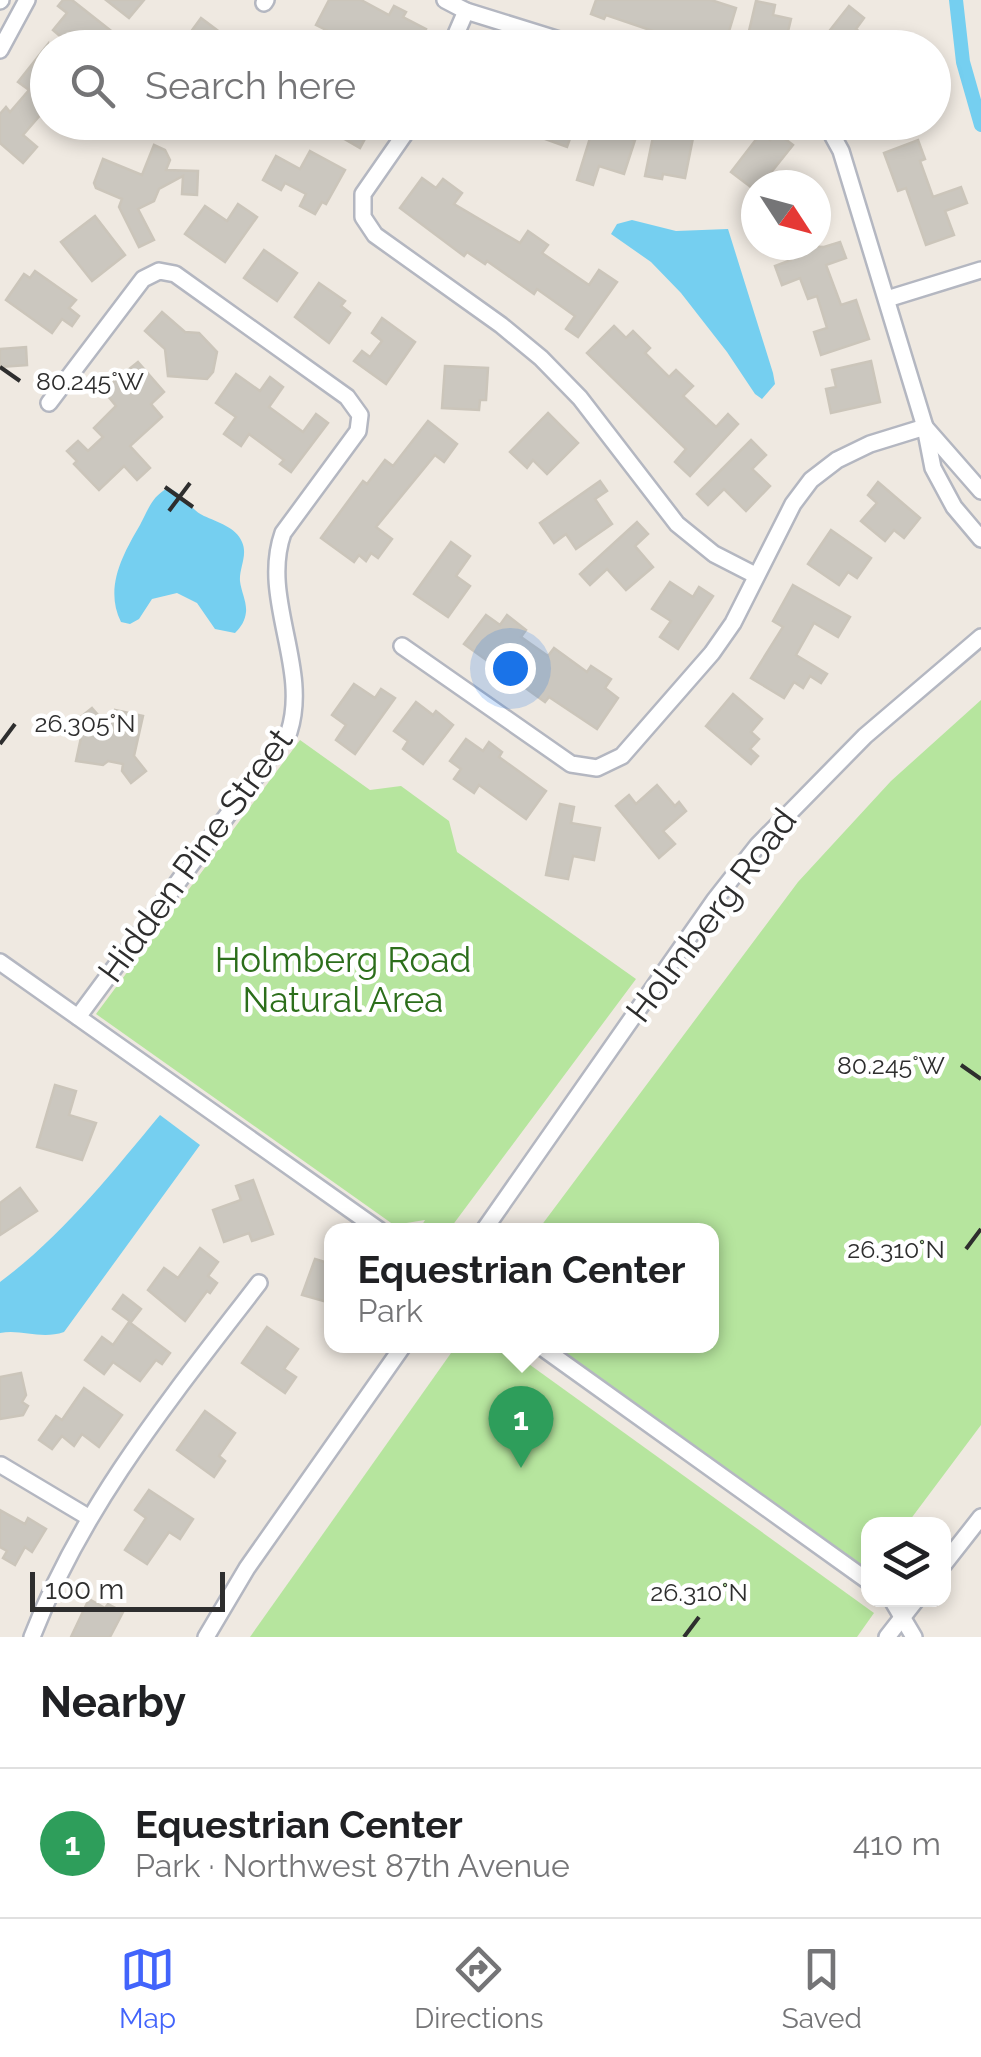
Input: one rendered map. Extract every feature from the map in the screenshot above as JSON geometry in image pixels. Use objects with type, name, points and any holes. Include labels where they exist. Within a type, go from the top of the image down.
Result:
[{"type":"street","points":[[0,50],[27,0]]},
{"type":"street","points":[[445,0],[526,30]]},
{"type":"street","points":[[458,30],[466,11]]},
{"type":"street","points":[[400,140],[363,194],[363,218],[375,235],[541,358],[580,398],[677,524],[704,547],[755,575]]},
{"type":"street","points":[[833,140],[841,151],[888,299],[933,468],[949,498],[981,538]]},
{"type":"street","points":[[888,299],[981,270]]},
{"type":"street","name":"Hidden Pine Street","points":[[49,403],[143,279],[158,271],[175,274],[316,374],[347,397],[360,415],[358,431],[283,533],[276,552],[280,604],[296,693],[289,732],[78,1018]]},
{"type":"street","points":[[402,646],[571,764],[597,768],[622,756],[712,653],[733,623],[793,504],[811,480],[837,460],[870,444],[925,427]]},
{"type":"street","points":[[925,427],[979,488],[949,498]]},
{"type":"street","name":"Holmberg Road","points":[[489,1223],[702,917],[758,844],[865,736],[981,637]]},
{"type":"street","points":[[0,962],[369,1223]]},
{"type":"street","points":[[32,1637],[50,1589],[88,1517],[132,1451],[259,1282]]},
{"type":"street","points":[[206,1637],[247,1568],[398,1353]]},
{"type":"street","points":[[550,1353],[861,1575]]},
{"type":"street","points":[[0,1465],[88,1517]]},
{"type":"street","points":[[951,1555],[981,1517]]},
{"type":"street","points":[[896,1607],[914,1637]]},
{"type":"street","points":[[887,1637],[910,1607]]},
{"type":"green space","points":[[981,700],[981,1425],[912,1517],[861,1517],[861,1566],[562,1353],[719,1353],[719,1223],[543,1223],[798,882],[891,781]]},
{"type":"green space","name":"Holmberg Road Natural Area","points":[[300,740],[370,790],[401,786],[449,821],[457,852],[636,979],[454,1223],[391,1223],[96,1014]]},
{"type":"green space","points":[[451,1353],[514,1353],[874,1613],[857,1637],[250,1637]]},
{"type":"water","points":[[632,220],[676,231],[728,229],[773,373],[775,384],[762,399],[681,293],[651,262],[611,234],[617,224]]},
{"type":"water","points":[[168,488],[199,513],[231,529],[242,542],[240,581],[246,612],[235,633],[215,629],[197,603],[177,593],[152,599],[139,619],[130,624],[121,622],[114,597],[118,572],[151,504]]},
{"type":"water","points":[[160,1115],[200,1145],[64,1332],[0,1333],[0,1282],[65,1225]]},
{"type":"building","points":[[63,0],[72,0],[110,30],[53,30],[67,13],[58,6]]},
{"type":"building","points":[[106,0],[144,0],[129,18]]},
{"type":"building","points":[[329,0],[361,0],[389,15],[394,6],[406,12],[403,17],[426,29],[326,30],[316,25]]},
{"type":"building","points":[[596,0],[711,0],[736,8],[729,30],[650,30],[591,14]]},
{"type":"building","points":[[756,1],[775,5],[773,15],[791,19],[788,30],[749,30]]},
{"type":"building","points":[[849,6],[864,18],[857,30],[830,30]]},
{"type":"building","points":[[201,18],[217,30],[192,30]]},
{"type":"building","points":[[30,67],[30,127],[23,135],[37,147],[23,163],[0,143],[0,114],[6,107],[10,112],[29,90],[18,82]]},
{"type":"building","points":[[346,140],[364,140],[360,148]]},
{"type":"building","points":[[548,140],[570,140],[567,147]]},
{"type":"building","points":[[589,140],[635,140],[624,174],[599,166],[593,185],[577,180]]},
{"type":"building","points":[[652,140],[693,140],[685,178],[645,176]]},
{"type":"building","points":[[756,140],[786,140],[793,145],[773,170],[741,170],[741,180],[731,172]]},
{"type":"building","points":[[918,140],[925,159],[920,161],[933,197],[961,187],[967,203],[945,211],[954,235],[926,245],[906,188],[898,191],[884,153]]},
{"type":"building","points":[[154,145],[165,150],[170,160],[166,170],[198,171],[197,195],[182,194],[183,176],[159,189],[154,201],[138,209],[154,240],[139,247],[119,207],[122,199],[96,188],[94,183],[103,159],[142,175]]},
{"type":"building","points":[[310,151],[345,170],[326,204],[322,202],[315,214],[300,206],[306,194],[285,183],[281,190],[263,180],[276,156],[300,169]]},
{"type":"building","points":[[422,178],[436,188],[443,179],[462,193],[454,204],[520,243],[528,231],[548,245],[542,253],[589,285],[599,270],[617,282],[578,337],[566,329],[575,316],[537,289],[534,294],[487,261],[485,264],[467,252],[464,256],[400,208]]},
{"type":"building","points":[[238,204],[257,217],[225,262],[185,234],[205,206],[227,221]]},
{"type":"building","points":[[95,216],[125,255],[92,281],[61,242]]},
{"type":"building","points":[[840,242],[846,258],[826,265],[841,305],[856,300],[869,339],[821,355],[814,332],[827,328],[817,296],[808,299],[800,278],[782,285],[775,266],[791,260],[831,260],[831,245]]},
{"type":"building","points":[[264,250],[297,273],[277,301],[244,278]]},
{"type":"building","points":[[35,271],[76,300],[69,308],[79,316],[72,326],[62,319],[52,333],[6,300],[24,274],[30,278]]},
{"type":"building","points":[[319,283],[345,301],[341,306],[350,313],[329,343],[295,317]]},
{"type":"building","points":[[162,312],[185,332],[199,333],[217,352],[213,372],[207,379],[168,376],[165,349],[145,331]]},
{"type":"building","points":[[382,318],[415,342],[386,384],[354,361],[362,351],[370,357],[382,341],[372,333]]},
{"type":"building","points":[[614,326],[626,338],[633,331],[650,348],[645,353],[669,377],[676,370],[693,386],[683,396],[716,427],[728,414],[738,424],[690,476],[675,462],[686,449],[587,353]]},
{"type":"building","points":[[26,347],[27,365],[0,367],[0,349]]},
{"type":"building","points":[[871,361],[880,402],[831,413],[826,389],[836,387],[832,370]]},
{"type":"building","points":[[138,362],[164,392],[151,404],[162,417],[130,446],[150,468],[137,480],[124,466],[99,490],[67,451],[78,441],[88,451],[103,437],[94,428],[116,406],[103,390]]},
{"type":"building","points":[[445,366],[488,368],[486,400],[480,400],[479,410],[442,408]]},
{"type":"building","points":[[236,374],[260,391],[270,377],[283,387],[269,407],[303,432],[316,414],[328,423],[291,472],[280,464],[284,460],[249,434],[241,446],[224,434],[236,417],[216,403]]},
{"type":"building","points":[[548,413],[578,443],[547,474],[533,460],[527,468],[510,452]]},
{"type":"building","points":[[428,421],[457,444],[444,462],[435,455],[376,527],[392,539],[378,558],[371,553],[366,561],[359,555],[354,562],[321,538],[363,481],[367,484],[385,460],[393,466]]},
{"type":"building","points":[[751,440],[766,455],[752,469],[770,486],[746,511],[724,489],[708,505],[697,494]]},
{"type":"building","points":[[600,481],[607,491],[595,499],[612,524],[576,549],[566,534],[554,543],[540,523]]},
{"type":"building","points":[[878,482],[920,518],[904,538],[894,530],[885,541],[861,521],[877,503],[868,495]]},
{"type":"building","points":[[637,522],[648,534],[635,546],[653,567],[626,590],[607,569],[590,585],[580,574]]},
{"type":"building","points":[[831,530],[871,558],[857,578],[848,572],[839,585],[808,564]]},
{"type":"building","points":[[451,542],[470,556],[456,576],[470,586],[448,617],[414,594]]},
{"type":"building","points":[[670,582],[693,597],[699,587],[713,596],[678,649],[660,637],[671,621],[652,609]]},
{"type":"building","points":[[793,585],[850,617],[838,637],[814,623],[796,655],[827,674],[821,683],[810,676],[803,688],[794,682],[784,698],[751,678],[783,627],[773,621]]},
{"type":"building","points":[[486,615],[500,625],[507,615],[526,630],[521,637],[548,656],[554,648],[587,672],[591,666],[611,679],[605,688],[618,698],[597,729],[549,697],[545,702],[464,644]]},
{"type":"building","points":[[354,684],[375,698],[381,689],[395,698],[355,754],[336,740],[346,725],[332,715]]},
{"type":"building","points":[[733,694],[762,719],[751,732],[759,739],[750,749],[758,756],[751,764],[706,726]]},
{"type":"building","points":[[416,702],[453,725],[423,764],[403,749],[408,741],[394,731]]},
{"type":"building","points":[[92,708],[99,716],[113,719],[115,710],[143,716],[134,756],[146,771],[131,783],[122,771],[123,764],[76,761],[83,728],[77,720]]},
{"type":"building","points":[[466,739],[483,751],[489,742],[502,752],[499,757],[546,791],[526,819],[479,785],[474,793],[454,779],[461,769],[450,761]]},
{"type":"building","points":[[657,785],[675,806],[679,802],[686,811],[663,831],[675,844],[659,858],[616,806],[629,795],[636,804]]},
{"type":"building","points":[[560,804],[574,807],[571,823],[600,828],[594,860],[573,856],[568,879],[546,875]]},
{"type":"building","points":[[55,1085],[76,1091],[69,1115],[96,1123],[82,1160],[37,1147]]},
{"type":"building","points":[[253,1180],[273,1234],[252,1241],[249,1233],[224,1242],[213,1210],[241,1200],[236,1186]]},
{"type":"building","points":[[20,1188],[37,1211],[0,1235],[0,1203]]},
{"type":"building","points":[[200,1248],[218,1262],[208,1276],[217,1283],[185,1321],[148,1290],[164,1268],[178,1278]]},
{"type":"building","points":[[315,1259],[324,1262],[324,1301],[302,1295]]},
{"type":"building","points":[[123,1295],[141,1309],[131,1322],[113,1309]]},
{"type":"building","points":[[129,1322],[170,1353],[162,1364],[156,1360],[140,1381],[113,1362],[104,1374],[85,1360],[102,1337],[113,1345]]},
{"type":"building","points":[[267,1327],[298,1349],[284,1369],[296,1377],[285,1393],[242,1363]]},
{"type":"building","points":[[21,1373],[26,1395],[22,1402],[28,1406],[23,1415],[0,1419],[0,1377]]},
{"type":"building","points":[[84,1388],[122,1415],[99,1447],[82,1434],[74,1446],[62,1436],[52,1449],[39,1440],[56,1416],[62,1420]]},
{"type":"building","points":[[205,1411],[235,1433],[219,1456],[225,1461],[214,1477],[177,1450]]},
{"type":"building","points":[[149,1490],[193,1519],[180,1539],[169,1532],[147,1564],[125,1550],[146,1518],[135,1510]]},
{"type":"building","points":[[0,1510],[25,1524],[28,1518],[46,1529],[32,1552],[25,1547],[15,1565],[3,1558],[7,1551],[0,1547]]},
{"type":"building","points":[[89,1599],[123,1612],[110,1637],[71,1637]]},
{"type":"waterway","points":[[956,0],[963,62],[981,125]]},
{"type":"place","name":"Equestrian Center","points":[[521,1468]]}]
